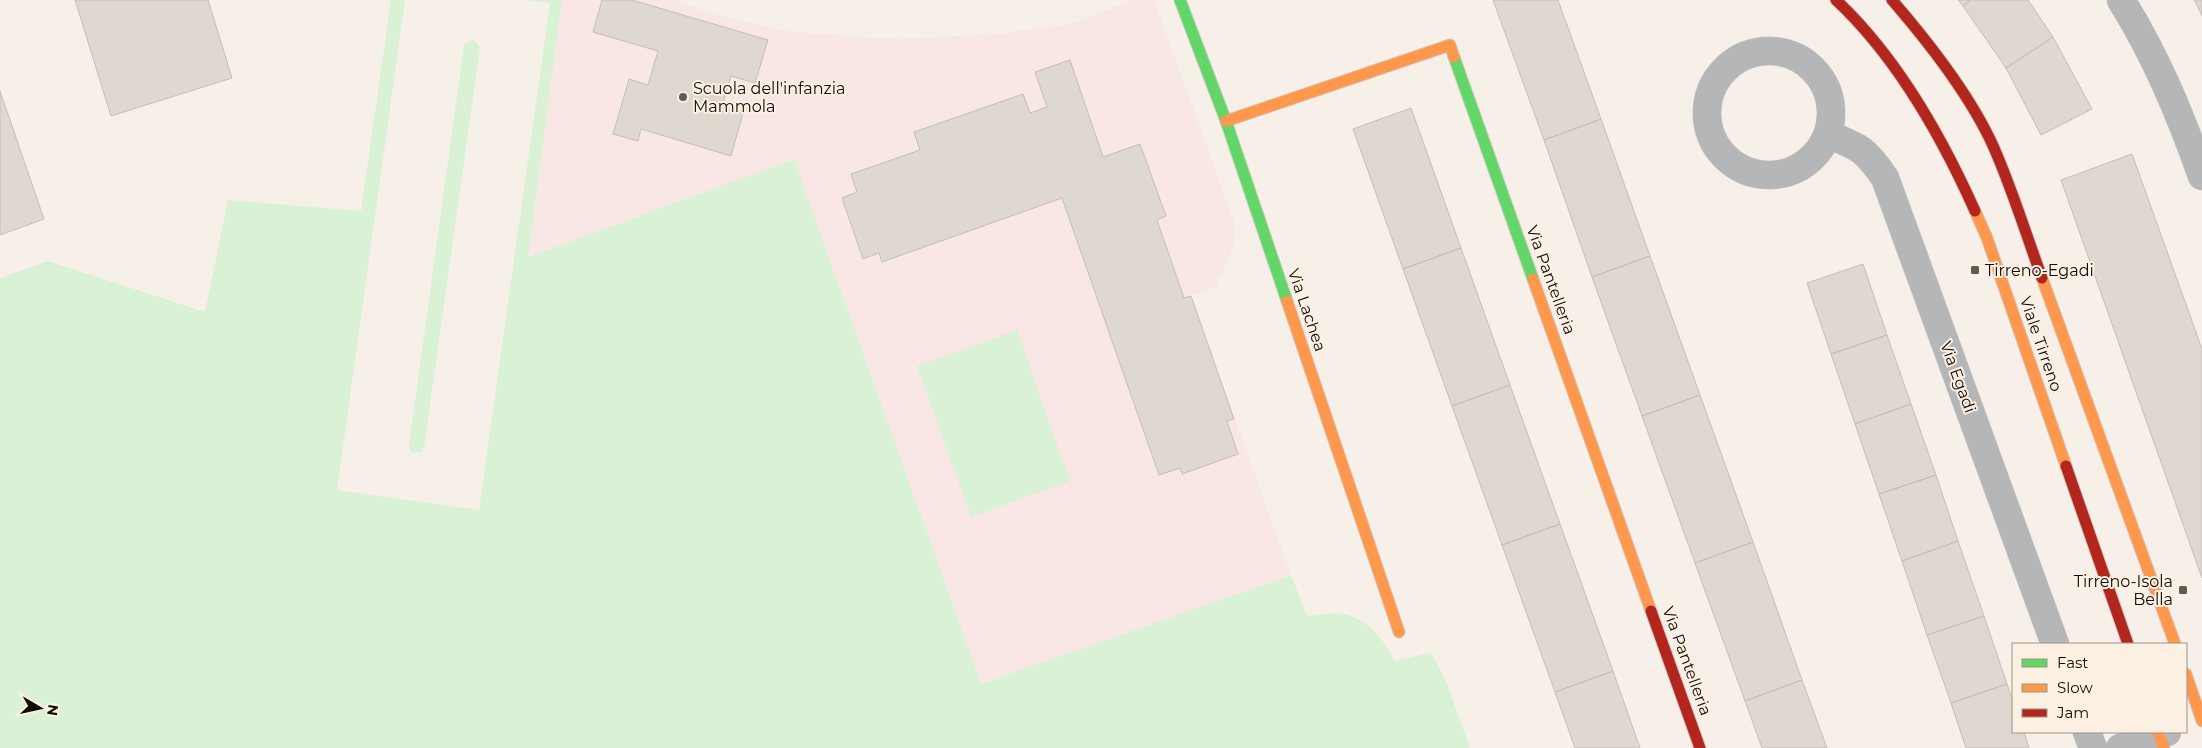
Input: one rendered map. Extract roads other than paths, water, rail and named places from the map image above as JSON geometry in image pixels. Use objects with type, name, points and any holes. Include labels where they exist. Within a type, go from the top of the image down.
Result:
[{"type":"street","name":"Via Lachea","points":[[1180,0],[1226,122],[1399,632]]},
{"type":"street","name":"Viale Tirreno","points":[[1836,0],[1870,37],[1905,81],[1960,174],[1991,236],[2128,643]]},
{"type":"street","name":"Viale Tirreno","points":[[1892,0],[1935,53],[1982,124],[1997,154],[2019,226],[2175,643]]},
{"type":"street","points":[[2121,0],[2142,34],[2165,79],[2202,176]]},
{"type":"street","name":"Via Pantelleria","points":[[1226,122],[1450,45],[1700,748]]},
{"type":"street","points":[[1758,51],[1784,52],[1808,63],[1825,83],[1832,108],[1829,135],[1815,157],[1794,172],[1767,176],[1742,171],[1721,154],[1709,131],[1707,105],[1716,80],[1734,61],[1758,51]]},
{"type":"street","name":"Via Egadi","points":[[1829,135],[1854,145],[1871,156],[1886,178],[2055,643]]},
{"type":"street","points":[[2187,725],[2202,720],[2193,681]]},
{"type":"street","points":[[2087,733],[2093,748]]},
{"type":"street","points":[[2120,748],[2162,736]]},
{"type":"place","name":"Scuola dell'infanzia Mammola","points":[[683,97]]},
{"type":"place","name":"Tirreno-Egadi","points":[[1975,270]]},
{"type":"place","name":"Tirreno-Isola Bella","points":[[2183,590]]}]
